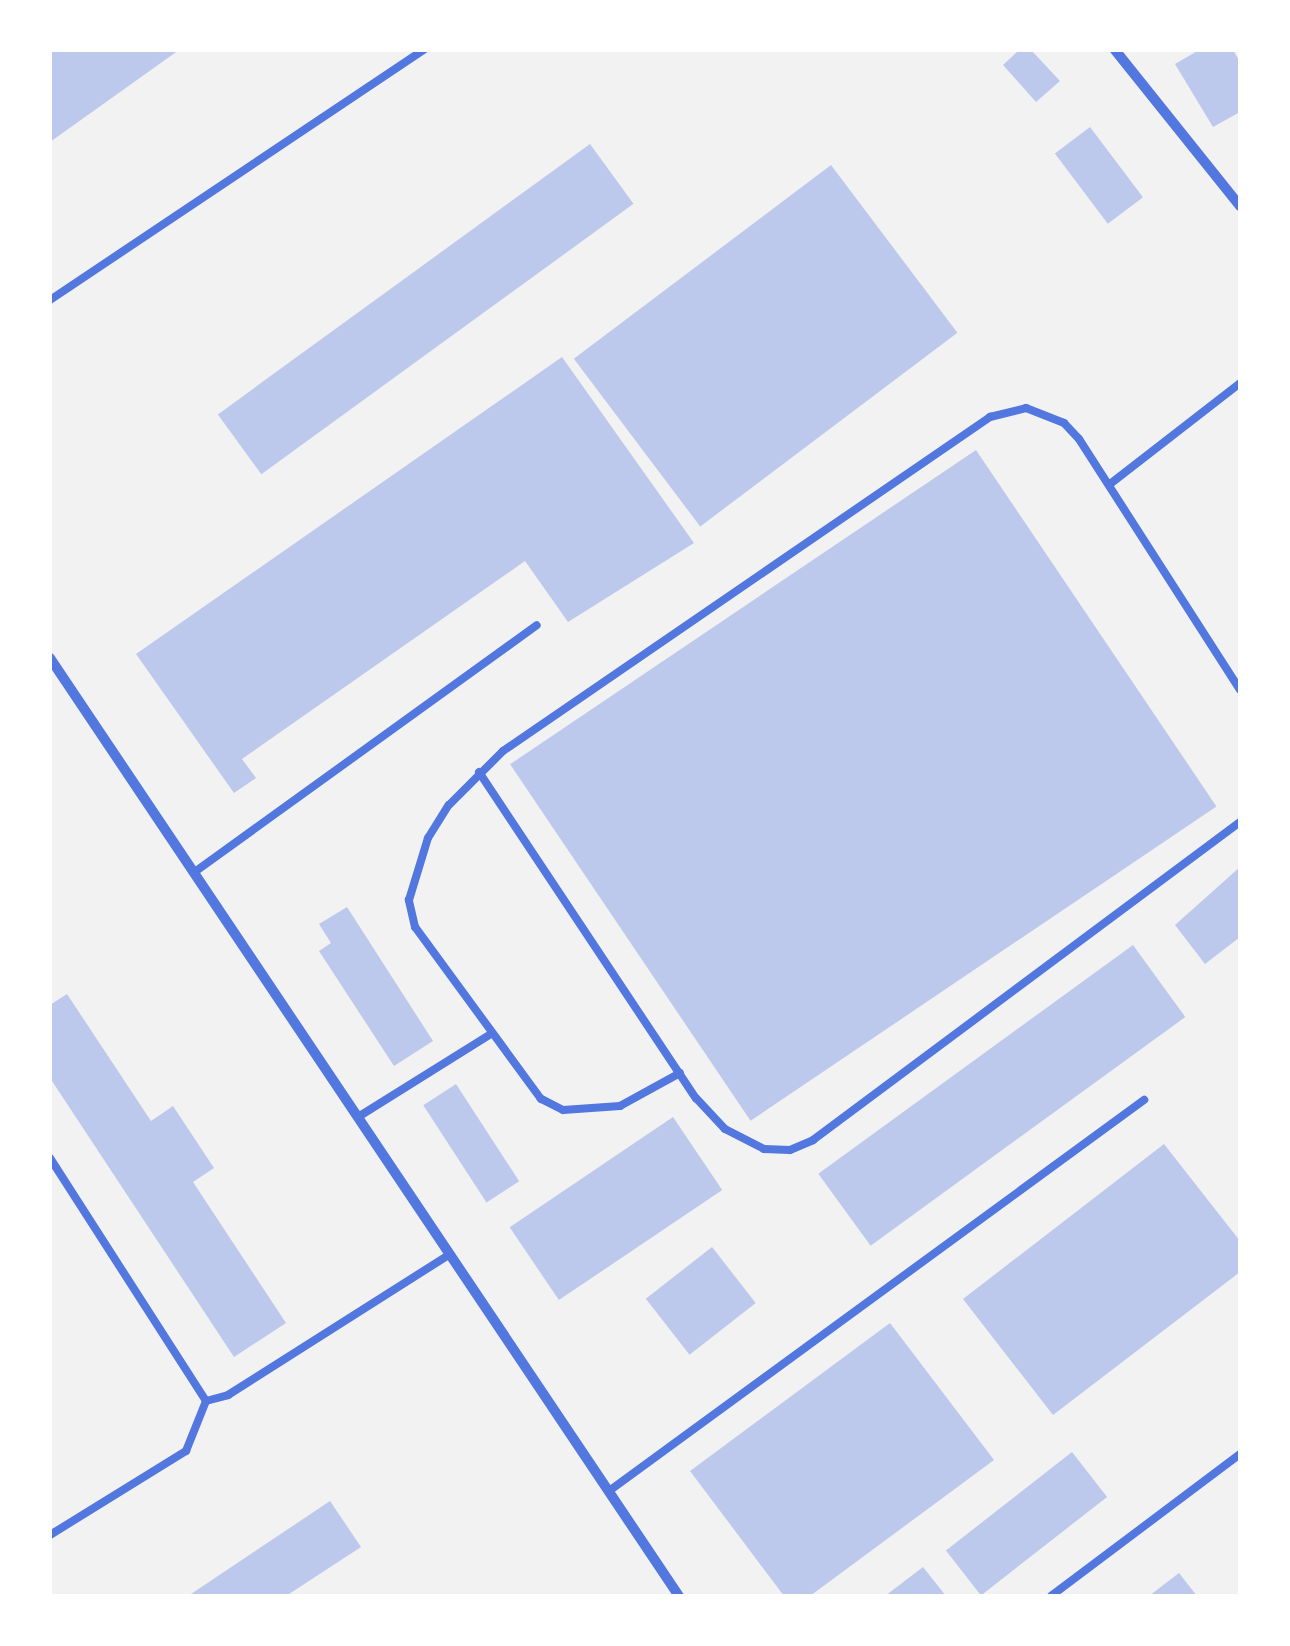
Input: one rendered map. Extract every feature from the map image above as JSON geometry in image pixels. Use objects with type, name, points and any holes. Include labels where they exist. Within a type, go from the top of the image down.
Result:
[{"type":"street","points":[[1114,50],[1240,206]]},
{"type":"street","points":[[50,658],[679,1596]]},
{"type":"lane","points":[[50,300],[424,50]]},
{"type":"lane","points":[[1110,484],[1240,383]]},
{"type":"lane","points":[[680,1073],[620,1106],[564,1110],[541,1099],[489,1035],[409,914],[428,838],[479,772],[1006,408],[1064,423],[1110,484],[1240,690]]},
{"type":"lane","points":[[196,871],[537,625]]},
{"type":"lane","points":[[479,772],[680,1073],[742,1142],[790,1150],[813,1140],[1240,822]]},
{"type":"lane","points":[[358,1117],[489,1035]]},
{"type":"lane","points":[[610,1490],[1144,1100]]},
{"type":"lane","points":[[50,1158],[206,1401]]},
{"type":"lane","points":[[206,1401],[228,1396],[450,1254]]},
{"type":"lane","points":[[50,1535],[186,1451],[206,1401]]},
{"type":"lane","points":[[1051,1596],[1240,1454]]},
{"type":"building","points":[[50,50],[179,50],[50,142]]},
{"type":"building","points":[[1019,50],[1031,50],[1060,81],[1036,102],[1003,65]]},
{"type":"building","points":[[1199,50],[1233,50],[1240,62],[1240,112],[1213,127],[1175,64]]},
{"type":"building","points":[[1090,127],[1143,197],[1108,224],[1055,153]]},
{"type":"building","points":[[590,144],[633,204],[261,474],[218,414]]},
{"type":"building","points":[[831,165],[957,333],[700,526],[574,359]]},
{"type":"building","points":[[562,357],[694,543],[568,622],[525,561],[242,759],[256,778],[234,793],[136,654]]},
{"type":"building","points":[[976,450],[1216,806],[751,1121],[510,764]]},
{"type":"building","points":[[1240,867],[1240,937],[1205,964],[1175,925]]},
{"type":"building","points":[[347,907],[433,1041],[394,1066],[319,951],[331,943],[319,924]]},
{"type":"building","points":[[1133,945],[1185,1017],[871,1246],[818,1174]]},
{"type":"building","points":[[67,994],[151,1121],[173,1106],[214,1168],[193,1182],[286,1323],[234,1357],[50,1078],[50,1005]]},
{"type":"building","points":[[456,1084],[519,1181],[486,1203],[423,1105]]},
{"type":"building","points":[[673,1117],[722,1190],[559,1300],[510,1227]]},
{"type":"building","points":[[1164,1144],[1240,1241],[1240,1272],[1053,1415],[963,1299]]},
{"type":"building","points":[[712,1247],[756,1303],[690,1355],[646,1299]]},
{"type":"building","points":[[890,1323],[994,1460],[810,1596],[784,1596],[690,1471]]},
{"type":"building","points":[[1072,1452],[1107,1497],[981,1595],[946,1551]]},
{"type":"building","points":[[330,1501],[361,1547],[286,1596],[188,1596]]},
{"type":"building","points":[[923,1567],[946,1596],[885,1596]]},
{"type":"building","points":[[1179,1573],[1197,1596],[1149,1596]]}]
